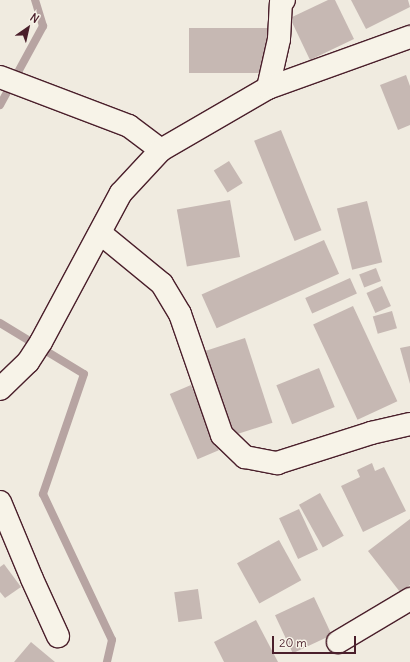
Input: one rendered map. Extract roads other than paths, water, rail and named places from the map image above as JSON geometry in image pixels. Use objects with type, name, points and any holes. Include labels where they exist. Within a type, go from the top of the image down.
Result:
[{"type":"street","points":[[268,88],[279,39],[281,3],[284,0]]},
{"type":"street","points":[[0,389],[28,362],[41,342],[121,193],[161,150],[268,88],[410,37]]},
{"type":"street","points":[[0,77],[129,126],[161,150]]},
{"type":"street","points":[[100,233],[162,284],[180,314],[222,435],[244,457],[276,463],[371,433],[410,424]]},
{"type":"street","points":[[0,502],[58,636]]},
{"type":"street","points":[[338,642],[410,599]]},
{"type":"waterway","points":[[0,105],[43,26],[35,0]]},
{"type":"waterway","points":[[0,323],[84,374],[43,494],[112,640],[107,662]]}]
